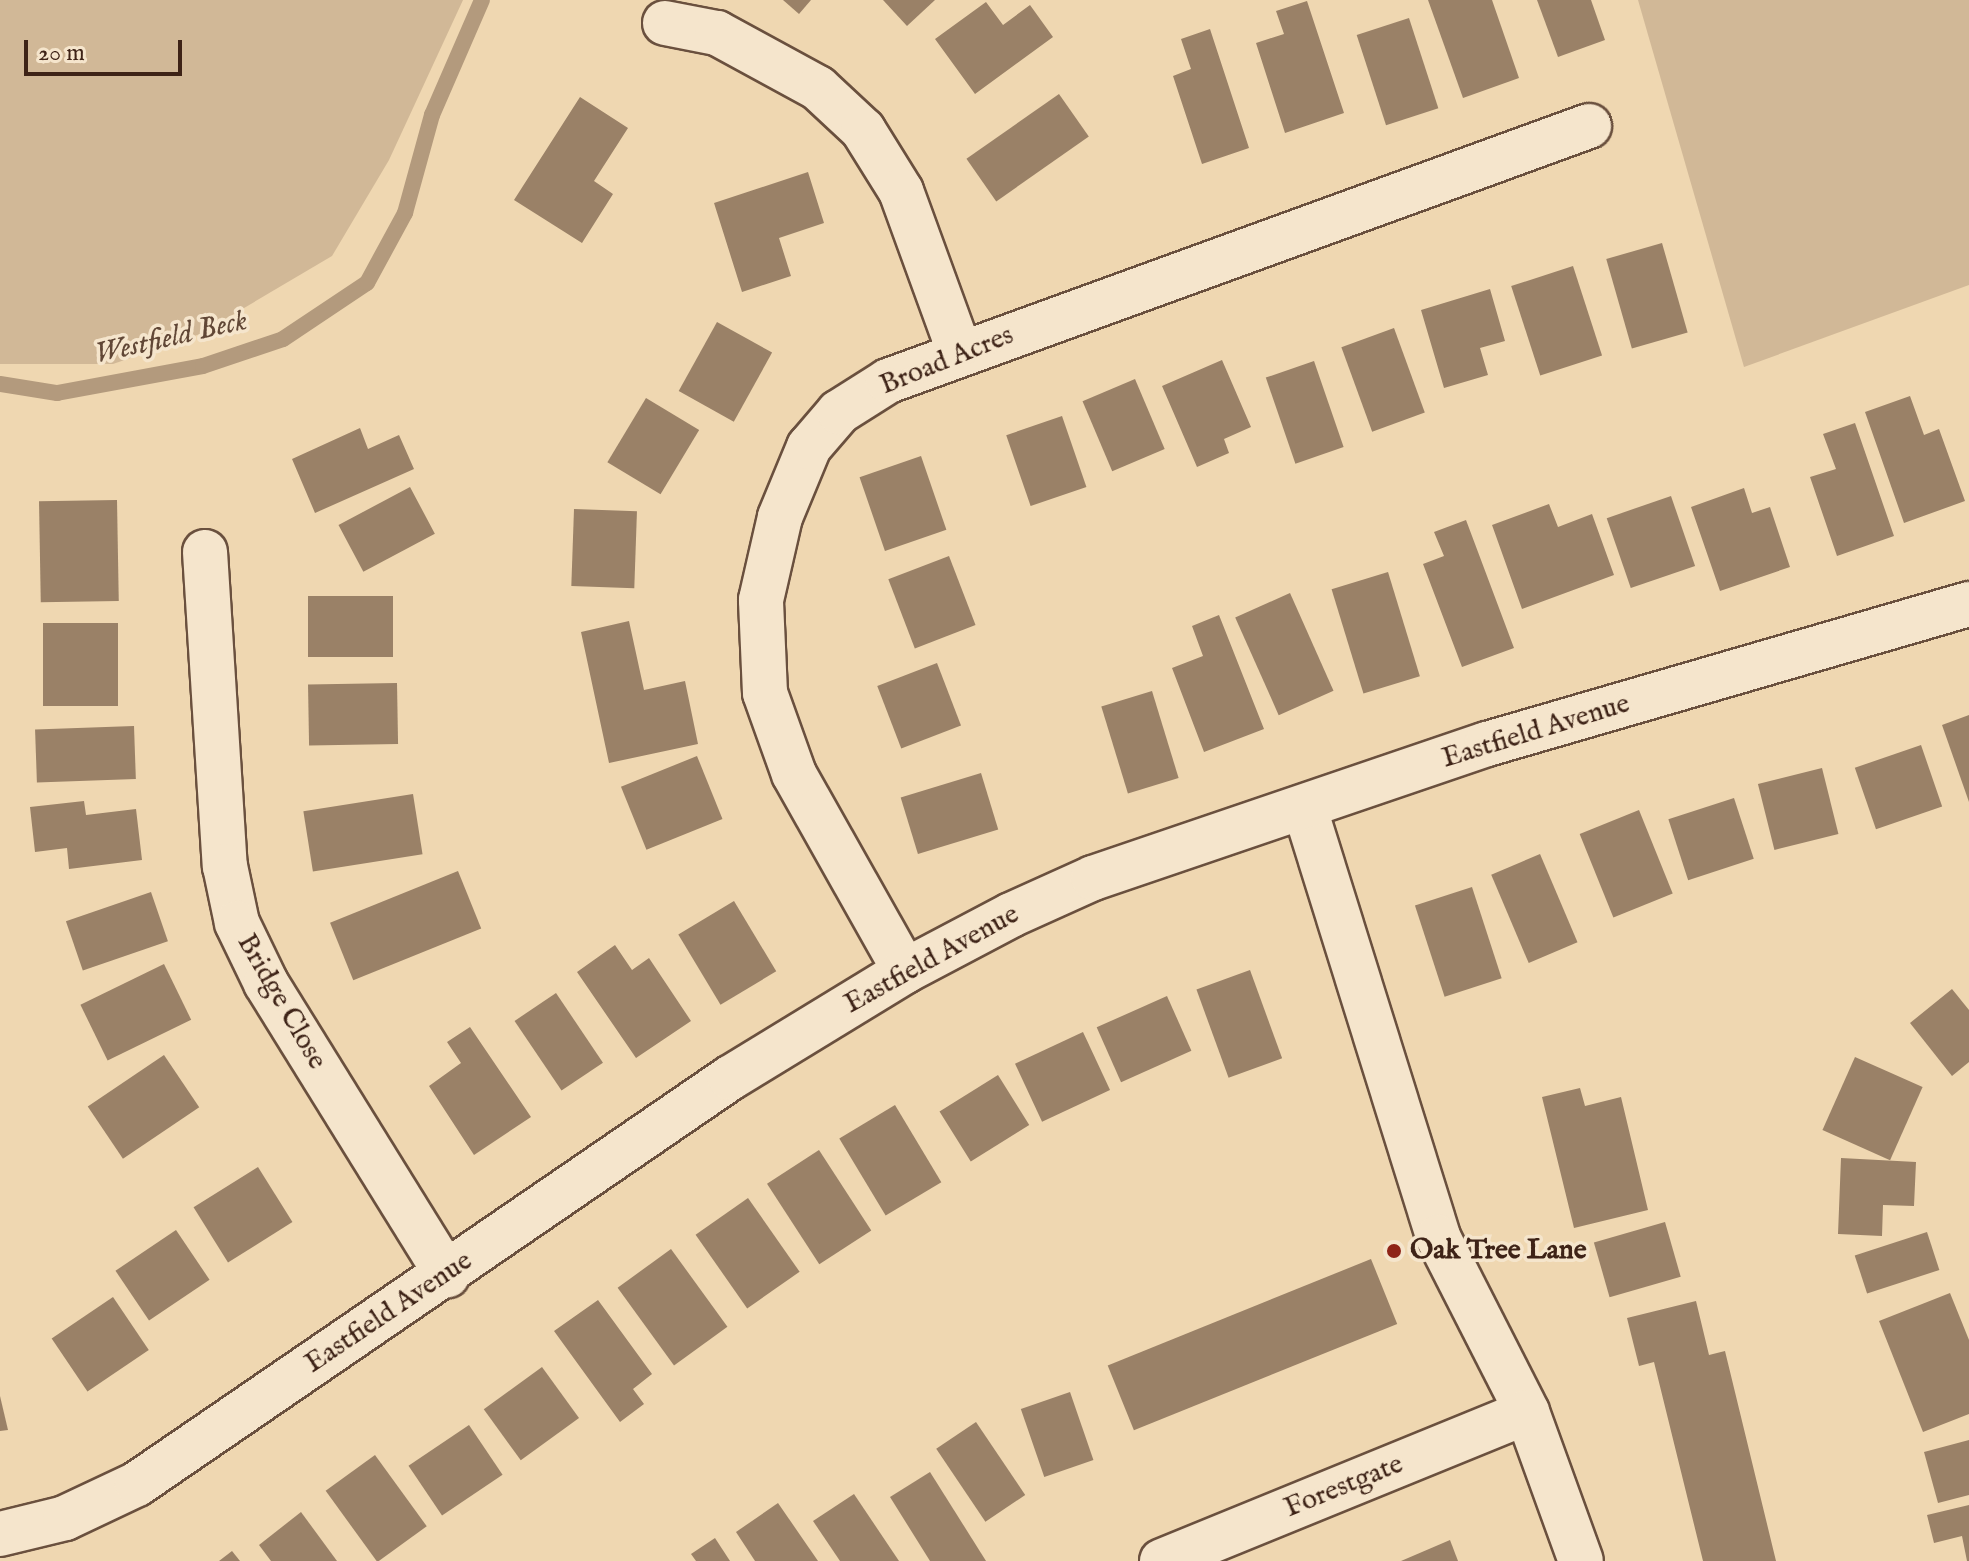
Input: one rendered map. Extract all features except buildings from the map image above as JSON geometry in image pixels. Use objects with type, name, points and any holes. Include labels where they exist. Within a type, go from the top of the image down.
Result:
[{"type":"street","points":[[665,23],[717,33],[818,88],[863,130],[901,191],[960,353]]},
{"type":"street","name":"Broad Acres","points":[[905,971],[794,774],[765,693],[761,600],[780,517],[809,447],[839,412],[888,381],[1589,126]]},
{"type":"street","name":"Bridge Close","points":[[205,552],[225,866],[237,923],[266,983],[447,1275]]},
{"type":"street","name":"Eastfield Avenue","points":[[0,1534],[65,1518],[137,1484],[447,1275],[730,1078],[905,971],[1093,878],[1305,809],[1487,744],[1969,604]]},
{"type":"street","points":[[1305,809],[1438,1237],[1527,1412],[1581,1561]]},
{"type":"street","name":"Forestgate","points":[[1162,1561],[1527,1412]]},
{"type":"shaded area","points":[[0,0],[463,0],[389,160],[332,256],[200,334],[113,364],[0,364]]},
{"type":"shaded area","points":[[1638,0],[1969,0],[1969,285],[1744,367]]},
{"type":"waterway","name":"Westfield Beck","points":[[0,384],[57,393],[203,366],[283,339],[367,283],[405,213],[432,115],[482,0]]},
{"type":"place","name":"Oak Tree Lane","points":[[1394,1251]]}]
